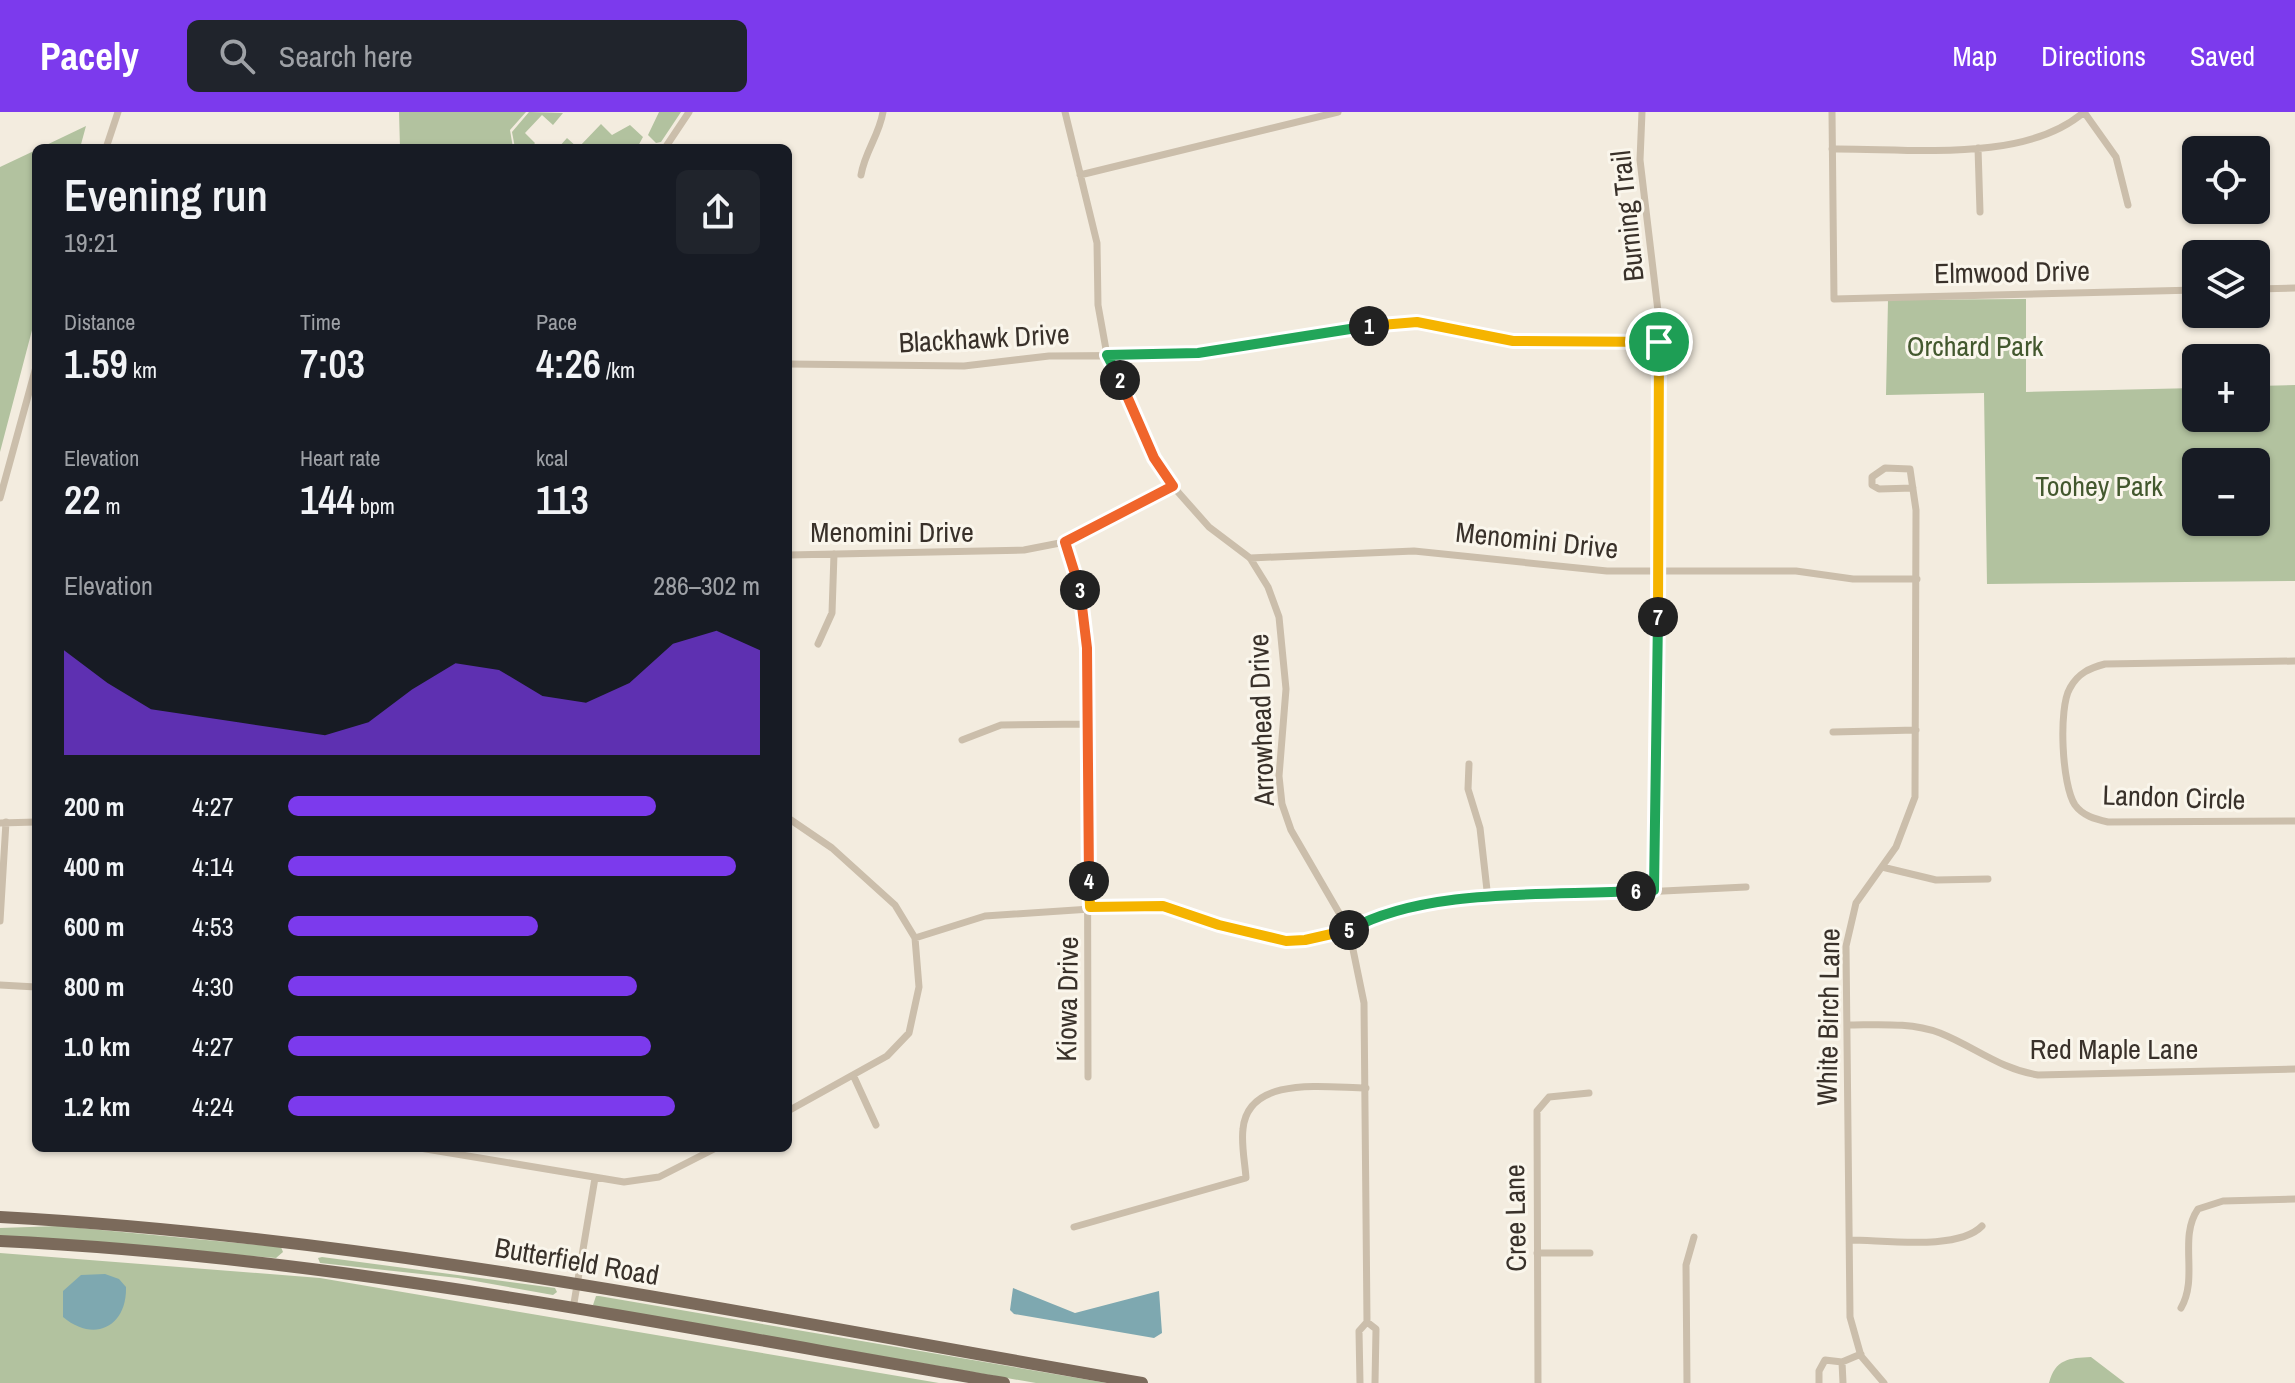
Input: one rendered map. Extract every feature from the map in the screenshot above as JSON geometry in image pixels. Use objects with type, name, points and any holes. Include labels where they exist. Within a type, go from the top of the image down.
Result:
[{"type":"main road","name":"Butterfield Road","points":[[0,1217],[179,1229],[299,1243],[577,1286],[1142,1383]]},
{"type":"main road","name":"Butterfield Road","points":[[0,1241],[261,1262],[573,1309],[1004,1383]]},
{"type":"street","points":[[107,144],[118,112]]},
{"type":"street","points":[[668,144],[689,112]]},
{"type":"street","points":[[861,175],[864,155],[877,138],[883,112]]},
{"type":"street","name":"Arrowhead Drive","points":[[1065,112],[1097,243],[1098,305],[1107,355],[1154,458],[1173,486],[1209,527],[1250,558],[1275,604],[1283,642],[1286,689],[1279,776],[1282,804],[1291,830],[1349,930],[1364,1003],[1367,1322],[1359,1331],[1360,1383]]},
{"type":"street","points":[[1080,175],[1338,112]]},
{"type":"street","name":"Burning Trail","points":[[1642,112],[1640,160],[1656,270],[1659,342],[1654,890]]},
{"type":"street","points":[[1832,112],[1832,149],[2014,146],[2061,129],[2084,112],[2116,157],[2128,205]]},
{"type":"street","points":[[1978,148],[1980,212]]},
{"type":"street","name":"Elmwood Drive","points":[[1832,149],[1834,299],[2182,290]]},
{"type":"street","points":[[2270,289],[2295,288]]},
{"type":"street","name":"Blackhawk Drive","points":[[792,364],[964,366],[1034,357],[1198,353],[1404,322],[1513,341],[1659,342]]},
{"type":"street","points":[[0,498],[32,382]]},
{"type":"street","name":"White Birch Lane","points":[[1884,1383],[1861,1354],[1850,1317],[1848,929],[1862,892],[1904,834],[1916,783],[1917,579],[1913,488],[1910,469],[1906,466],[1875,471],[1872,485],[1879,489],[1913,488]]},
{"type":"street","name":"Menomini Drive","points":[[792,555],[996,553],[1065,542],[1173,486]]},
{"type":"street","name":"Kiowa Drive","points":[[1065,542],[1084,609],[1090,907],[1088,1077]]},
{"type":"street","name":"Menomini Drive","points":[[1250,558],[1414,551],[1583,569],[1796,571],[1853,579],[1917,579]]},
{"type":"street","points":[[818,644],[832,613],[834,554]]},
{"type":"street","name":"Landon Circle","points":[[2295,661],[2105,664],[2084,672],[2075,680],[2068,689],[2064,712],[2068,789],[2081,812],[2095,819],[2108,822],[2295,821]]},
{"type":"street","points":[[962,740],[996,726],[1088,724]]},
{"type":"street","points":[[1833,732],[1916,730]]},
{"type":"street","points":[[1469,764],[1468,789],[1480,828],[1488,899]]},
{"type":"street","points":[[792,820],[895,905],[915,938],[919,987],[909,1033],[887,1056],[792,1109]]},
{"type":"street","points":[[0,921],[3,822],[32,822]]},
{"type":"street","points":[[1882,867],[1936,880],[1988,879]]},
{"type":"street","points":[[915,938],[985,916],[1090,907],[1163,906],[1219,925],[1286,941],[1349,930],[1377,915],[1400,908],[1488,899],[1746,887]]},
{"type":"street","points":[[0,985],[32,987]]},
{"type":"street","name":"Red Maple Lane","points":[[1847,1025],[1902,1025],[1929,1030],[2001,1066],[2038,1075],[2295,1069]]},
{"type":"street","points":[[854,1077],[876,1125]]},
{"type":"street","points":[[1074,1227],[1246,1178],[1244,1123],[1257,1100],[1275,1091],[1366,1088]]},
{"type":"street","name":"Cree Lane","points":[[1538,1383],[1537,1111],[1549,1097],[1589,1093]]},
{"type":"street","points":[[443,1152],[624,1182],[648,1180],[708,1152]]},
{"type":"street","points":[[573,1309],[595,1178]]},
{"type":"street","points":[[2181,1308],[2190,1283],[2190,1229],[2198,1209],[2223,1201],[2295,1199]]},
{"type":"street","points":[[1850,1240],[1954,1240],[1970,1235],[1982,1226]]},
{"type":"street","points":[[1687,1383],[1686,1265],[1694,1237]]},
{"type":"street","points":[[1537,1253],[1590,1253]]},
{"type":"street","name":"Arrowhead Drive","points":[[1367,1322],[1376,1329],[1375,1383]]},
{"type":"street","points":[[1819,1383],[1820,1364],[1825,1360],[1842,1362],[1861,1354]]},
{"type":"street","points":[[1842,1362],[1843,1383]]},
{"type":"green space","points":[[399,112],[526,112],[510,130],[512,144],[400,144]]},
{"type":"green space","points":[[529,112],[563,113],[553,125],[542,115],[525,133],[534,144],[514,144],[512,132]]},
{"type":"green space","points":[[659,112],[681,112],[661,142],[656,143],[648,135]]},
{"type":"green space","points":[[601,124],[612,135],[630,125],[643,137],[639,144],[582,144]]},
{"type":"green space","points":[[86,126],[81,144],[48,144]]},
{"type":"green space","points":[[32,152],[32,330],[0,452],[0,167]]},
{"type":"green space","name":"Toohey Park","points":[[2026,299],[2026,392],[2182,388],[2182,432],[2270,432],[2270,386],[2295,385],[2295,581],[1987,584],[1984,393],[1886,395],[1888,300]]},
{"type":"green space","points":[[59,1226],[281,1247],[283,1252],[276,1258],[0,1236],[0,1228]]},
{"type":"green space","points":[[0,1253],[320,1278],[939,1383],[0,1383]]},
{"type":"green space","points":[[318,1258],[555,1288],[557,1292],[553,1295],[458,1278],[320,1263]]},
{"type":"green space","points":[[596,1296],[1107,1383],[1036,1383],[597,1307],[593,1305]]},
{"type":"green space","points":[[2091,1357],[2125,1383],[2049,1383],[2059,1364]]},
{"type":"water","points":[[105,1274],[119,1279],[126,1287],[125,1301],[115,1321],[106,1327],[86,1329],[63,1317],[63,1291],[81,1275]]},
{"type":"water","points":[[1013,1288],[1075,1313],[1159,1291],[1162,1333],[1154,1338],[1014,1314],[1010,1310]]},
{"type":"route","points":[[1394,322],[1427,323],[1477,336],[1513,341],[1659,342],[1654,890],[1414,905],[1377,915],[1349,930],[1295,941],[1219,925],[1163,906],[1090,907],[1086,626],[1081,592],[1065,542],[1173,486],[1162,474],[1107,355],[1198,353],[1394,322]]},
{"type":"park label","name":"Orchard Park","points":[[1975,346]]}]
